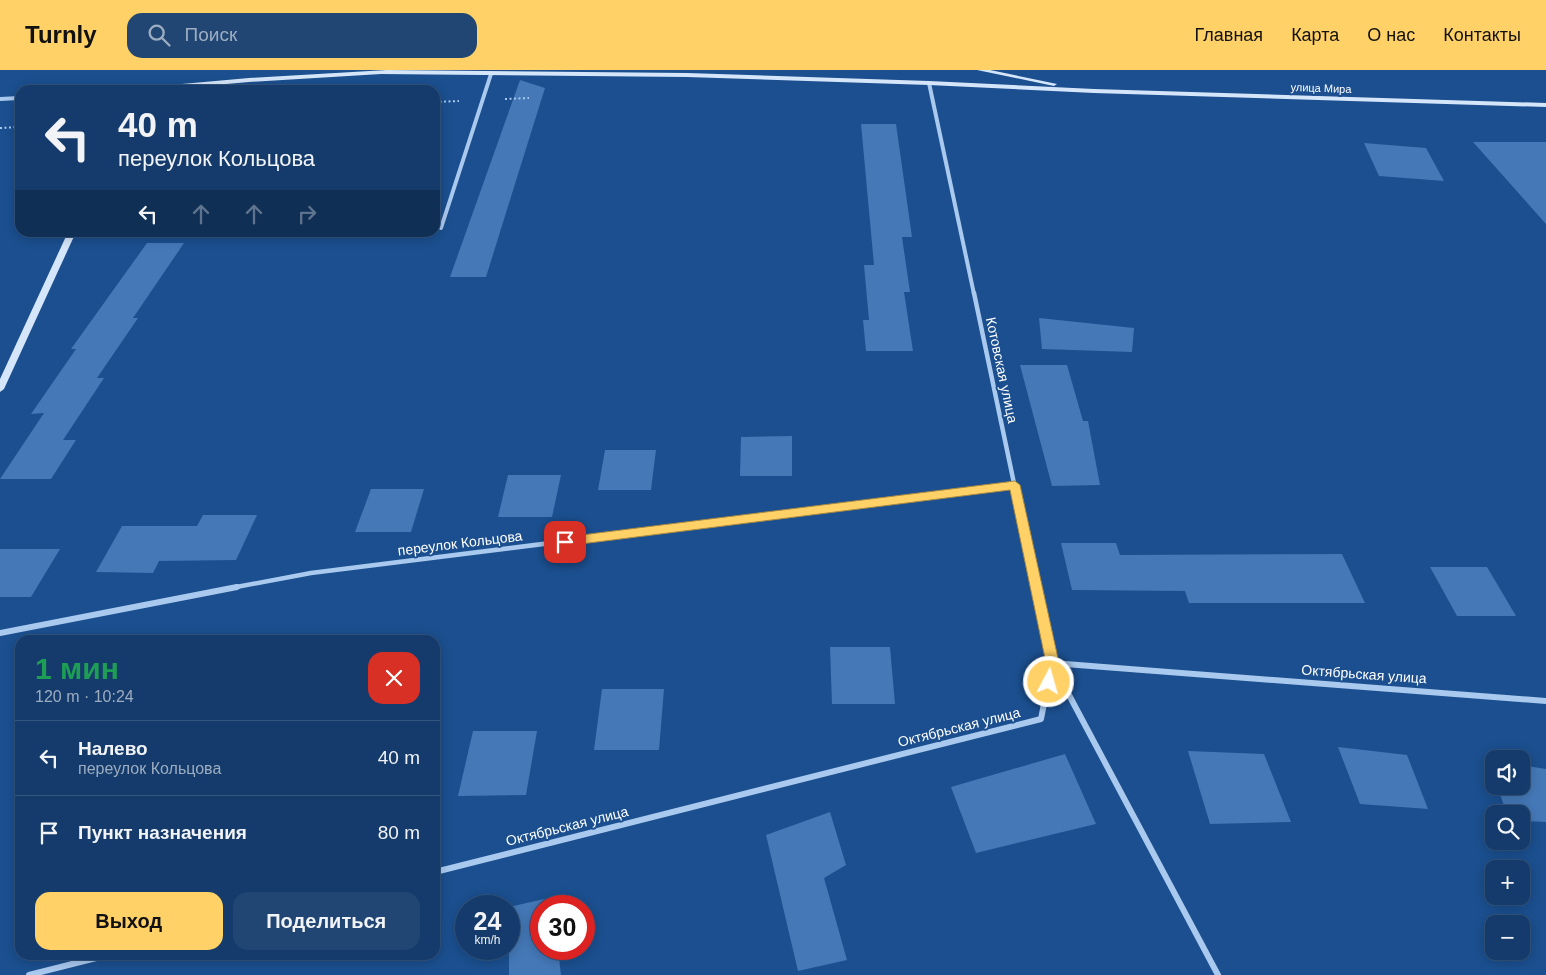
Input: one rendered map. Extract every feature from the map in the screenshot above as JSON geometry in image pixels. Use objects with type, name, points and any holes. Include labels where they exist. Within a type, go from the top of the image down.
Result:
[{"type":"main road","points":[[383,73],[403,70]]},
{"type":"main road","points":[[980,70],[1094,91]]},
{"type":"main road","points":[[199,85],[383,73],[686,75],[929,83],[1094,91]]},
{"type":"main road","name":"улица Мира","points":[[1094,91],[1546,105]]},
{"type":"main road","points":[[0,389],[70,237]]},
{"type":"street","points":[[441,228],[491,74]]},
{"type":"street","name":"Котовская улица","points":[[929,83],[1052,663]]},
{"type":"street","points":[[0,99],[15,98]]},
{"type":"street","name":"переулок Кольцова","points":[[0,633],[311,573],[1015,485]]},
{"type":"street","points":[[1052,663],[1218,975]]},
{"type":"street","name":"Октябрьская улица","points":[[440,871],[1041,719],[1052,663],[1546,701]]},
{"type":"street","points":[[29,975],[88,960]]},
{"type":"path","points":[[0,128],[15,127]]},
{"type":"building","points":[[520,80],[545,88],[486,277],[450,277]]},
{"type":"building","points":[[861,124],[896,124],[912,237],[902,237],[910,292],[904,292],[913,351],[866,351],[863,320],[869,320],[864,265],[874,265]]},
{"type":"building","points":[[1473,142],[1546,142],[1546,224]]},
{"type":"building","points":[[1364,143],[1426,148],[1444,181],[1379,176]]},
{"type":"building","points":[[147,243],[184,243],[133,318],[138,318],[97,378],[104,378],[63,440],[76,440],[51,479],[0,479],[44,413],[31,414],[76,349],[71,349]]},
{"type":"building","points":[[1039,318],[1134,328],[1132,352],[1042,349]]},
{"type":"building","points":[[1020,365],[1067,365],[1083,421],[1088,421],[1100,485],[1052,486]]},
{"type":"building","points":[[792,436],[792,476],[740,476],[741,437]]},
{"type":"building","points":[[605,450],[656,450],[651,490],[598,490]]},
{"type":"building","points":[[508,475],[561,475],[552,517],[498,517]]},
{"type":"building","points":[[371,489],[424,489],[411,532],[355,532]]},
{"type":"building","points":[[203,515],[257,515],[236,560],[159,561],[153,573],[96,572],[122,526],[197,526]]},
{"type":"building","points":[[1061,543],[1116,543],[1120,555],[1342,554],[1365,603],[1189,603],[1185,591],[1072,590]]},
{"type":"building","points":[[0,549],[60,549],[31,597],[0,597]]},
{"type":"building","points":[[1430,567],[1487,567],[1516,616],[1457,616]]},
{"type":"building","points":[[830,647],[890,647],[895,704],[832,704]]},
{"type":"building","points":[[602,689],[664,689],[659,750],[594,750]]},
{"type":"building","points":[[473,731],[537,731],[526,795],[458,796]]},
{"type":"building","points":[[1338,747],[1407,755],[1428,809],[1360,804]]},
{"type":"building","points":[[1188,751],[1264,754],[1291,822],[1210,824]]},
{"type":"building","points":[[1065,754],[1096,824],[976,853],[951,787]]},
{"type":"building","points":[[1530,766],[1546,769],[1546,822],[1530,821],[1530,805],[1504,805],[1500,795],[1530,795]]},
{"type":"building","points":[[830,812],[846,865],[824,878],[847,960],[798,971],[766,835]]},
{"type":"building","points":[[530,902],[530,960],[559,960],[561,975],[509,975],[509,960],[520,960],[520,904]]},
{"type":"route","points":[[565,542],[1015,485],[1052,663],[1049,682]]}]
